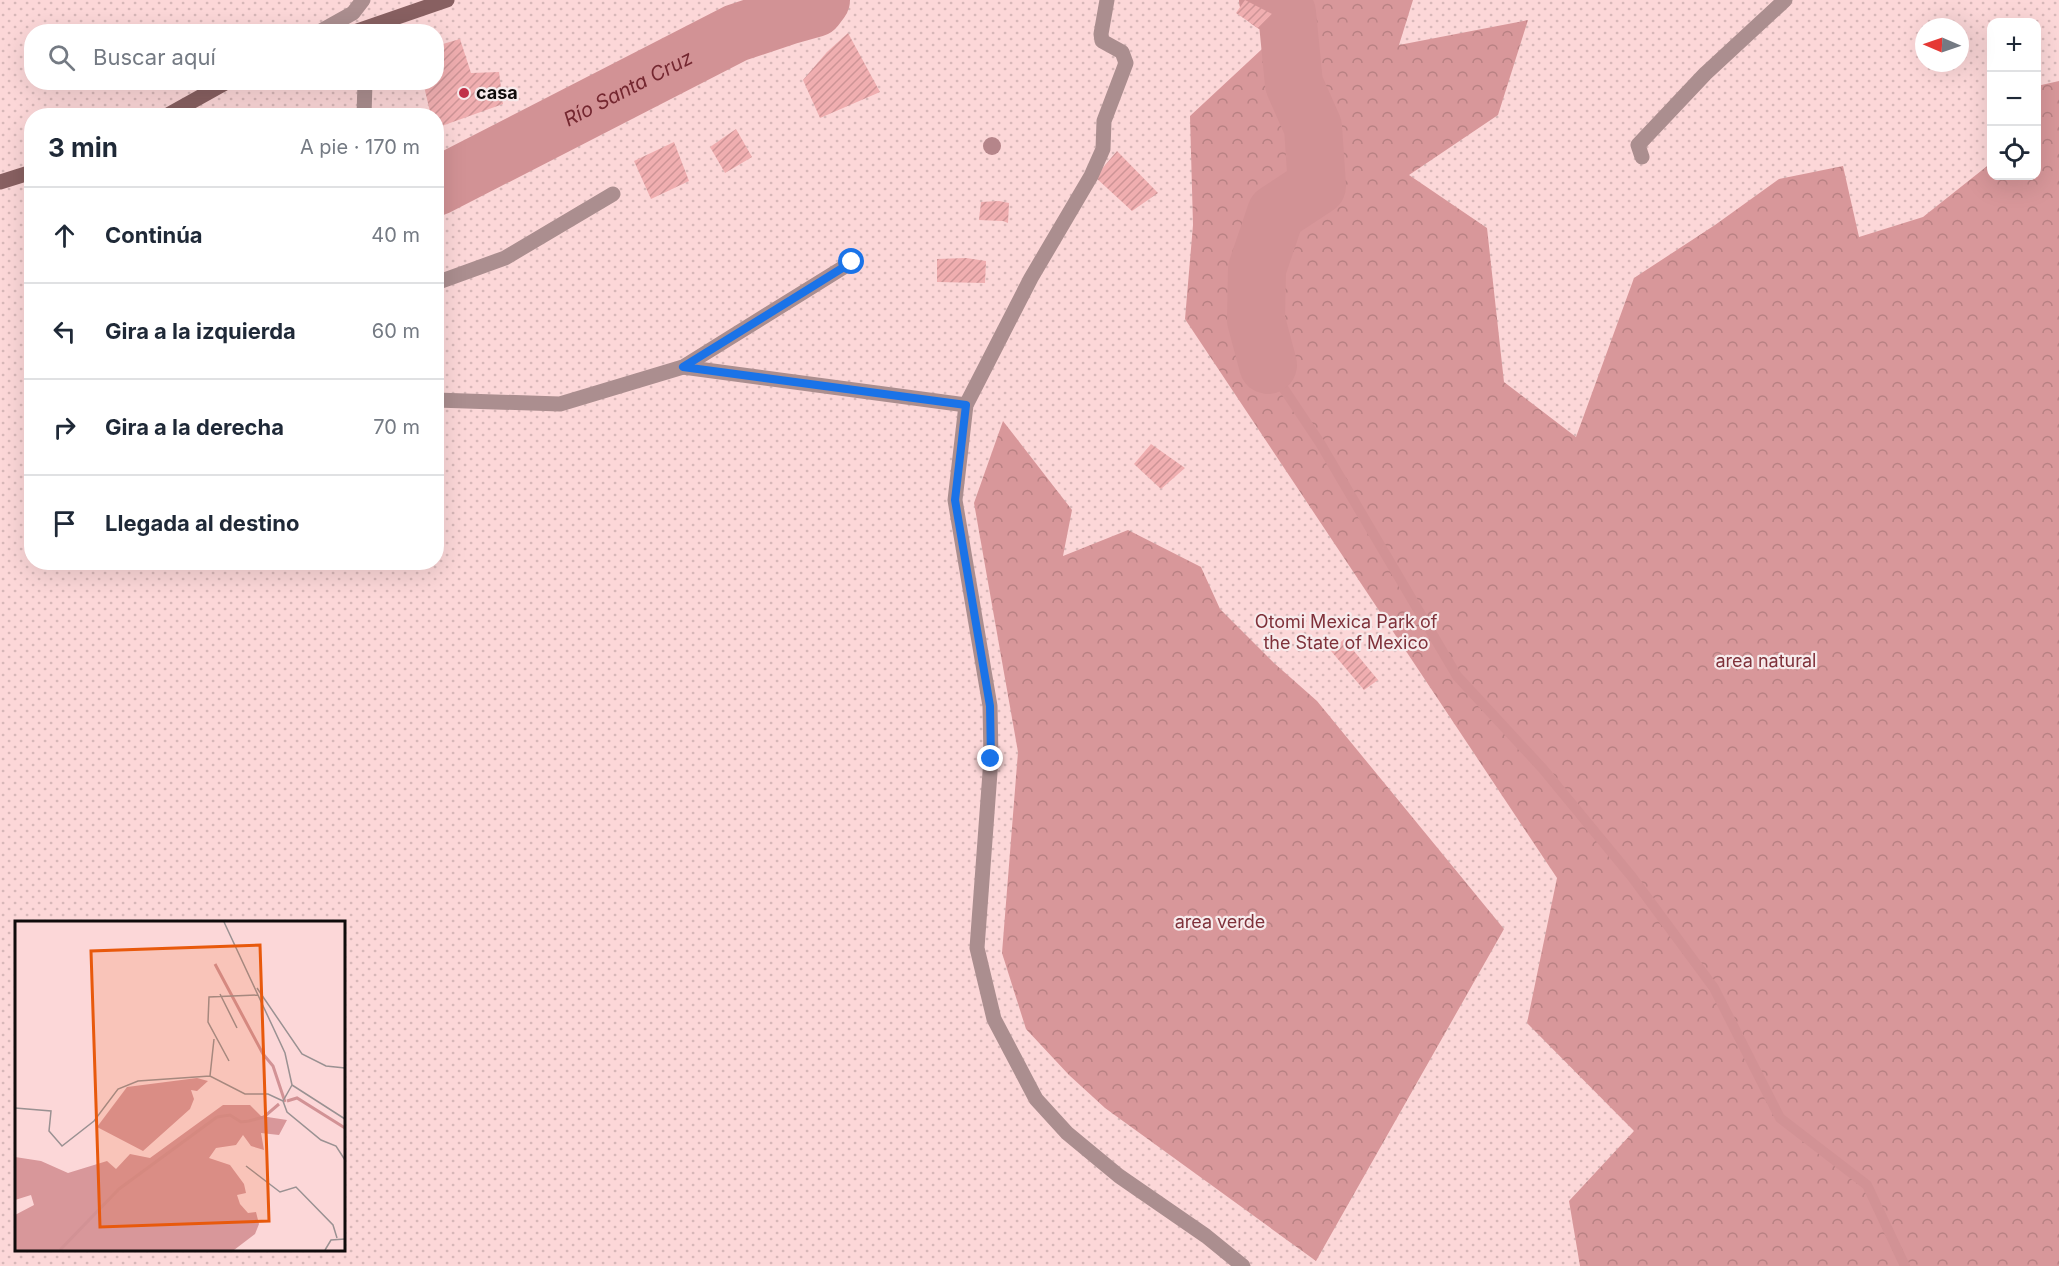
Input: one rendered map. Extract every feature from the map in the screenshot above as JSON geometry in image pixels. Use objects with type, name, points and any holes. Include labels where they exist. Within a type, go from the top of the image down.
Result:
[{"type":"main road","points":[[380,24],[447,0]]},
{"type":"main road","points":[[180,108],[212,90]]},
{"type":"main road","points":[[0,182],[24,174]]},
{"type":"street","points":[[333,24],[353,13],[363,0]]},
{"type":"street","points":[[1107,0],[1101,38],[1104,43],[1122,52],[1126,63],[1104,121],[1103,149],[1091,176],[1031,278],[966,405],[955,500],[990,706],[991,759],[977,948],[993,1019],[1036,1099],[1067,1133],[1119,1176],[1206,1236],[1243,1266]]},
{"type":"street","points":[[1642,157],[1638,145],[1705,75],[1785,0]]},
{"type":"street","points":[[363,108],[365,90]]},
{"type":"street","points":[[444,280],[505,258],[613,194]]},
{"type":"street","points":[[444,400],[560,404],[683,367],[852,262]]},
{"type":"street","points":[[683,367],[966,405]]},
{"type":"green space","name":"Otomi Mexica Park of the State of Mexico","points":[[0,0],[2059,0],[2059,1266],[0,1266]]},
{"type":"green space","name":"area natural","points":[[1282,0],[1413,0],[1399,45],[1528,20],[1498,115],[1409,175],[1487,228],[1504,382],[1576,437],[1634,278],[1715,225],[1779,179],[1843,166],[1859,237],[1923,217],[1987,166],[1987,180],[2041,180],[2041,85],[2059,81],[2059,1266],[1580,1266],[1569,1201],[1634,1131],[1527,1023],[1557,878],[1185,319],[1193,225],[1190,116],[1275,37]]},
{"type":"green space","name":"area verde","points":[[1003,421],[1072,510],[1063,556],[1128,530],[1201,567],[1220,609],[1274,663],[1317,701],[1504,929],[1316,1261],[1105,1108],[1069,1075],[1026,1029],[1002,953],[1018,752],[974,503]]},
{"type":"building","points":[[1245,0],[1272,14],[1258,28],[1236,13]]},
{"type":"building","points":[[848,33],[880,92],[820,118],[803,80],[827,52]]},
{"type":"building","name":"casa","points":[[460,39],[471,73],[499,72],[503,104],[444,125],[444,108],[429,108],[425,90],[444,90],[444,44]]},
{"type":"building","points":[[736,129],[752,157],[725,173],[710,147]]},
{"type":"building","points":[[674,142],[689,181],[651,199],[634,161]]},
{"type":"building","points":[[1117,151],[1158,193],[1132,211],[1095,177]]},
{"type":"building","points":[[981,202],[1009,203],[1008,223],[979,220]]},
{"type":"building","points":[[966,258],[986,261],[985,283],[937,282],[937,259]]},
{"type":"building","points":[[1151,444],[1185,468],[1161,489],[1134,464]]},
{"type":"building","points":[[1344,639],[1378,680],[1364,690],[1331,651]]},
{"type":"waterway","name":"Río Santa Cruz","points":[[444,183],[736,33],[815,8],[821,0]]},
{"type":"waterway","points":[[1268,0],[1287,13],[1294,84],[1313,127],[1317,186],[1276,213],[1257,269],[1256,320],[1268,365]]},
{"type":"waterway","points":[[1268,365],[1320,443],[1457,676],[1543,769],[1632,877],[1714,988],[1780,1118],[1867,1185],[1905,1266]]},
{"type":"place","name":"casa","points":[[464,93]]},
{"type":"route","points":[[852,262],[683,367],[966,405],[955,500],[990,706],[991,759]]}]
